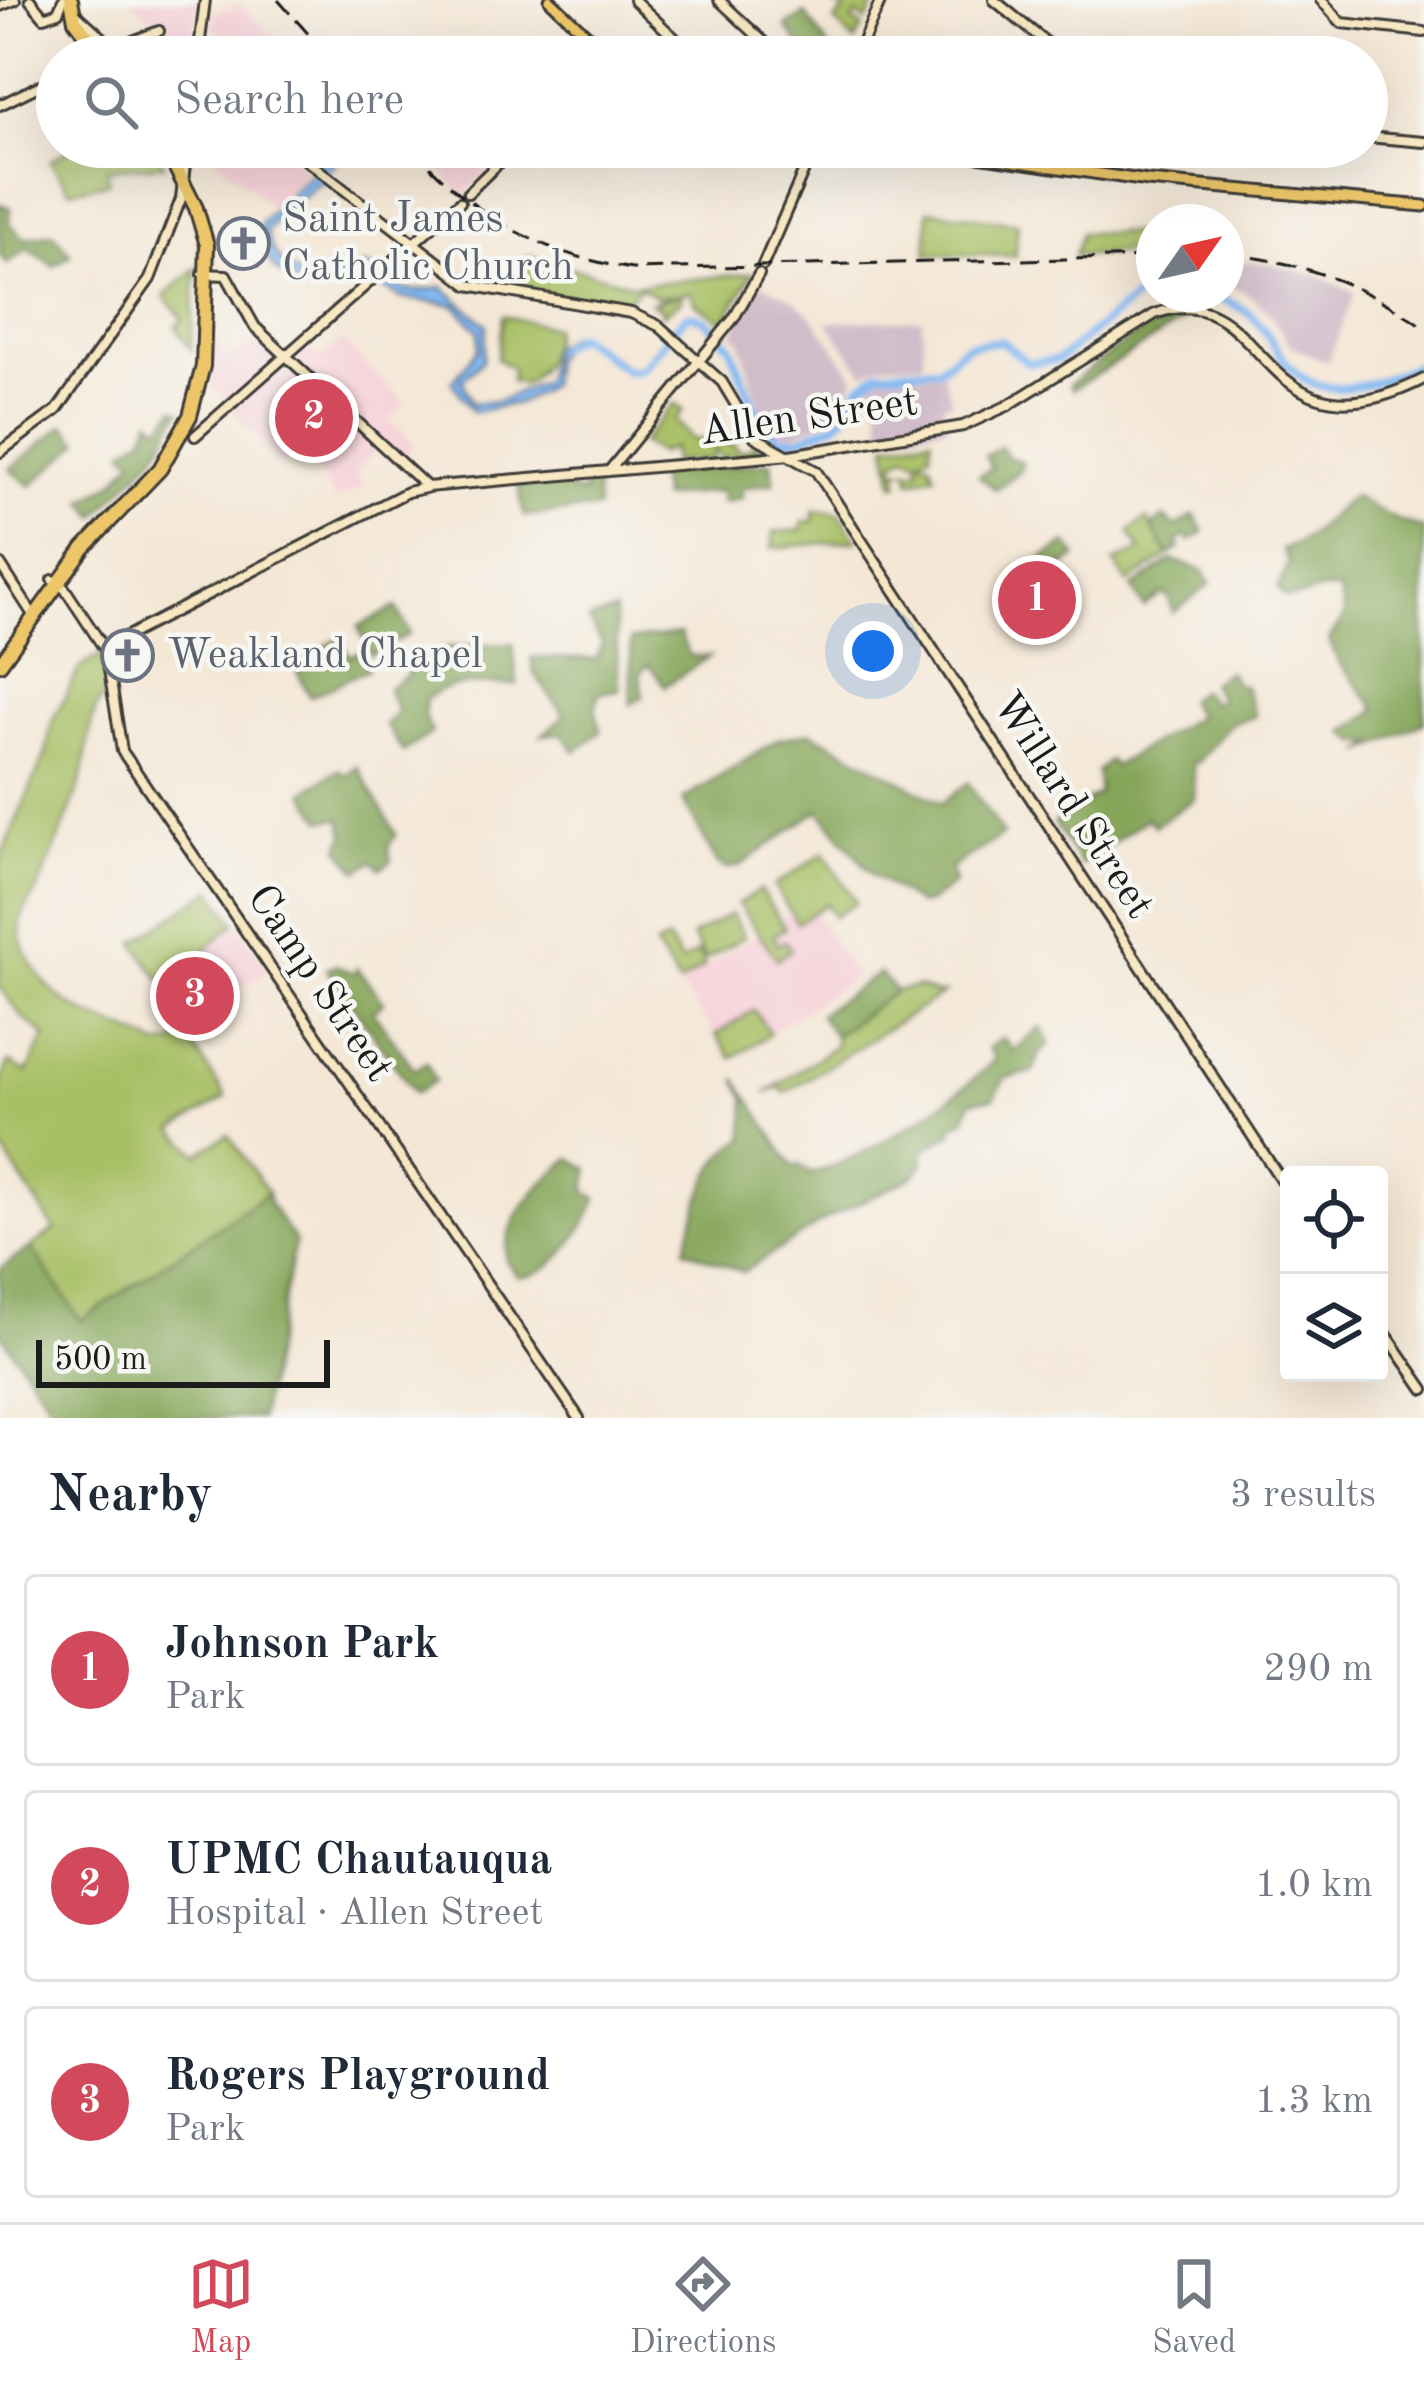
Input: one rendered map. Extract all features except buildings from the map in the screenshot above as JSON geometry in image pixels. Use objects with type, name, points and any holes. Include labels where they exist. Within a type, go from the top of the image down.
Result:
[{"type":"highway","points":[[68,3],[74,28],[81,36]]},
{"type":"highway","points":[[0,664],[92,528],[145,475],[176,433],[194,377],[205,275],[198,235],[174,168]]},
{"type":"highway","points":[[0,653],[34,616]]},
{"type":"main road","points":[[550,0],[588,36]]},
{"type":"main road","points":[[1054,168],[1424,206]]},
{"type":"street","points":[[0,6],[15,0]]},
{"type":"street","points":[[30,0],[38,13],[47,16],[68,3],[102,36]]},
{"type":"street","points":[[201,36],[205,0]]},
{"type":"street","points":[[634,0],[673,36]]},
{"type":"street","points":[[719,0],[758,36]]},
{"type":"street","points":[[865,36],[881,0]]},
{"type":"street","points":[[994,0],[1038,36]]},
{"type":"street","points":[[1322,0],[1342,23],[1424,32]]},
{"type":"street","points":[[146,36],[159,31]]},
{"type":"street","points":[[0,105],[36,87]]},
{"type":"street","points":[[1388,139],[1424,142]]},
{"type":"street","points":[[0,452],[57,410],[136,302],[158,261],[184,168]]},
{"type":"street","points":[[313,168],[414,243]]},
{"type":"street","points":[[468,193],[494,168]]},
{"type":"street","points":[[614,469],[728,325],[761,269],[805,168]]},
{"type":"street","points":[[195,436],[460,202]]},
{"type":"street","name":"Willard Street","points":[[414,243],[474,288],[632,314],[659,326],[701,359],[726,387],[754,435],[819,474],[1280,1178]]},
{"type":"street","points":[[205,275],[226,275],[250,321],[427,487]]},
{"type":"street","name":"Allen Street","points":[[104,648],[407,491],[790,455],[971,424],[1155,314],[1183,307],[1226,320],[1287,382],[1311,397],[1370,402],[1424,379]]},
{"type":"street","points":[[0,564],[34,616]]},
{"type":"street","name":"Camp Street","points":[[56,581],[104,648],[122,752],[576,1414]]},
{"type":"street","points":[[1388,1337],[1424,1389]]},
{"type":"shaded area","points":[[130,0],[197,0],[194,36],[173,36]]},
{"type":"shaded area","points":[[237,3],[274,36],[220,36],[213,27],[214,14],[224,8],[229,12]]},
{"type":"shaded area","points":[[227,168],[307,170],[272,208]]},
{"type":"shaded area","points":[[438,168],[490,168],[464,195]]},
{"type":"shaded area","points":[[1244,260],[1324,278],[1354,293],[1328,363],[1291,346],[1267,310],[1245,292]]},
{"type":"shaded area","points":[[760,283],[794,299],[815,320],[855,377],[842,406],[826,420],[794,435],[775,433],[762,416],[740,341],[733,333]]},
{"type":"shaded area","points":[[922,319],[924,363],[882,364],[864,373],[827,322]]},
{"type":"shaded area","points":[[213,334],[229,359],[261,340],[284,362],[303,345],[318,357],[325,356],[341,340],[406,403],[389,420],[415,444],[401,458],[383,442],[355,473],[365,486],[335,500],[306,448],[279,464],[207,379]]},
{"type":"shaded area","points":[[943,373],[952,402],[943,404],[948,426],[883,437],[871,383],[881,376]]},
{"type":"shaded area","points":[[212,888],[268,970],[188,1024],[132,943]]},
{"type":"shaded area","points":[[807,903],[856,977],[732,1058],[679,984]]},
{"type":"green space","points":[[826,0],[876,0],[867,21],[856,15],[852,21],[863,27],[858,36],[849,36],[835,22],[845,10]]},
{"type":"green space","points":[[805,13],[821,36],[793,36],[786,27]]},
{"type":"green space","points":[[55,168],[121,168],[107,169],[109,183],[70,190]]},
{"type":"green space","points":[[0,204],[10,208],[9,223],[24,238],[53,233],[71,255],[54,266],[28,248],[7,264],[0,256]]},
{"type":"green space","points":[[928,210],[1018,223],[1015,256],[927,254]]},
{"type":"green space","points":[[1081,233],[1136,233],[1136,252],[1074,256]]},
{"type":"green space","points":[[529,256],[634,285],[753,273],[724,322],[696,304],[691,293],[682,294],[682,300],[662,315],[662,309],[651,303],[680,295],[657,297],[640,287],[620,307],[521,290]]},
{"type":"green space","points":[[196,268],[191,350],[176,327],[183,319],[164,296]]},
{"type":"green space","points":[[1190,315],[1072,390],[1069,385],[1125,342],[1154,326]]},
{"type":"green space","points":[[503,316],[553,327],[546,359],[524,384],[511,381],[512,368],[497,359]]},
{"type":"green space","points":[[674,403],[683,410],[675,420],[692,439],[735,445],[744,451],[756,443],[760,447],[753,454],[721,457],[714,449],[713,459],[672,462],[673,448],[659,453],[641,443]]},
{"type":"green space","points":[[174,408],[181,410],[156,454],[96,517],[84,501],[115,481],[133,460],[124,450],[144,437],[151,419],[161,427]]},
{"type":"green space","points":[[64,425],[80,442],[31,486],[10,469]]},
{"type":"green space","points":[[932,437],[930,453],[920,459],[930,462],[935,475],[911,481],[908,470],[919,470],[919,460],[905,455],[894,463],[896,470],[902,470],[897,473],[899,483],[894,484],[887,444]]},
{"type":"green space","points":[[1001,447],[1007,457],[1022,462],[1020,470],[996,490],[979,476],[991,468],[985,456]]},
{"type":"green space","points":[[771,462],[774,483],[741,488],[742,498],[722,503],[721,491],[662,498],[658,473]]},
{"type":"green space","points":[[595,480],[597,509],[524,516],[518,486],[572,481],[572,492],[584,492],[585,482]]},
{"type":"green space","points":[[1353,496],[1424,529],[1424,722],[1362,753],[1374,743],[1359,743],[1345,732],[1377,709],[1339,663],[1329,640],[1345,615],[1340,591],[1291,598],[1278,588],[1289,562],[1282,550],[1312,533]]},
{"type":"green space","points":[[814,510],[839,513],[857,540],[772,548],[774,532],[802,530],[803,522],[814,521]]},
{"type":"green space","points":[[1194,515],[1204,532],[1190,541],[1185,536],[1177,542],[1180,548],[1169,555],[1151,527],[1164,517],[1176,527]]},
{"type":"green space","points":[[1147,519],[1169,555],[1128,583],[1114,562],[1141,551],[1129,532]]},
{"type":"green space","points":[[1067,543],[1077,557],[1022,593],[1012,578]]},
{"type":"green space","points":[[1172,560],[1204,571],[1210,584],[1173,613],[1169,598],[1162,594],[1144,607],[1132,588]]},
{"type":"green space","points":[[396,607],[410,634],[371,655],[358,627]]},
{"type":"green space","points":[[615,611],[619,690],[599,693],[595,710],[601,732],[575,751],[562,733],[542,735],[565,716],[534,674],[531,658],[597,659],[602,643],[589,620]]},
{"type":"green space","points":[[680,634],[689,656],[710,656],[665,686],[649,665],[640,673],[643,697],[631,704],[631,640]]},
{"type":"green space","points":[[340,638],[350,656],[360,652],[368,669],[310,697],[293,663]]},
{"type":"green space","points":[[513,644],[517,685],[469,684],[436,693],[426,699],[424,716],[432,733],[403,752],[385,725],[398,712],[387,689],[409,674],[407,668],[449,647]]},
{"type":"green space","points":[[102,653],[108,692],[95,711],[79,787],[21,920],[24,948],[45,982],[84,1013],[158,1046],[186,1035],[226,1097],[174,1130],[198,1154],[228,1134],[268,1193],[80,1322],[31,1247],[55,1230],[0,1146],[0,1083],[9,1062],[27,1073],[46,1036],[23,1018],[0,988],[0,858],[46,753],[52,722],[79,669]]},
{"type":"green space","points":[[1228,671],[1239,687],[1244,684],[1255,716],[1230,724],[1193,762],[1195,799],[1154,826],[1147,818],[1081,865],[1054,823],[1099,793],[1097,772],[1109,760],[1114,766],[1197,716],[1187,700],[1201,690],[1212,703],[1220,699],[1210,683]]},
{"type":"green space","points":[[811,732],[942,803],[968,783],[1003,835],[951,868],[954,884],[919,905],[872,874],[819,810],[741,865],[726,869],[717,863],[683,800],[779,739]]},
{"type":"green space","points":[[357,766],[396,834],[388,847],[391,861],[381,869],[373,861],[358,871],[340,848],[345,834],[341,818],[322,820],[304,792],[338,770],[346,775]]},
{"type":"green space","points":[[824,853],[856,902],[834,916],[826,904],[797,923],[774,886]]},
{"type":"green space","points":[[212,889],[235,923],[191,965],[159,978],[135,943]]},
{"type":"green space","points":[[760,890],[785,928],[773,936],[778,945],[785,941],[791,950],[777,959],[738,904]]},
{"type":"green space","points":[[731,914],[744,937],[705,960],[692,936]]},
{"type":"green space","points":[[668,940],[681,962],[698,952],[705,966],[679,984],[655,946]]},
{"type":"green space","points":[[336,965],[353,973],[357,968],[384,1002],[373,1012],[415,1070],[426,1062],[435,1081],[415,1093],[326,968]]},
{"type":"green space","points":[[879,973],[896,991],[834,1036],[819,1014]]},
{"type":"green space","points":[[918,987],[939,995],[946,992],[785,1093],[780,1087],[765,1094],[836,1045],[834,1036],[896,991]]},
{"type":"green space","points":[[754,1010],[770,1034],[732,1058],[716,1035]]},
{"type":"green space","points":[[1041,1027],[1050,1043],[1038,1056],[1033,1072],[1005,1078],[994,1098],[971,1101],[966,1118],[951,1127],[952,1133],[923,1151],[924,1164],[914,1176],[826,1219],[743,1272],[685,1249],[712,1172],[745,1139],[746,1099],[736,1078],[793,1167],[799,1165],[811,1174],[858,1155],[909,1126],[995,1059],[988,1048],[1003,1038],[1013,1051]]},
{"type":"green space","points":[[571,1158],[589,1169],[586,1192],[597,1198],[592,1210],[556,1261],[531,1275],[517,1276],[506,1261],[517,1216]]},
{"type":"green space","points":[[268,1193],[269,1203],[295,1242],[260,1418],[59,1418],[0,1333],[0,1269],[31,1247],[81,1321]]},
{"type":"water","points":[[316,168],[331,168],[267,231],[280,260],[307,278],[367,266],[402,288],[442,287],[487,325],[483,360],[462,380],[472,403],[499,401],[544,381],[551,348],[571,335],[552,359],[550,385],[519,403],[473,412],[452,382],[479,348],[479,331],[455,305],[401,298],[366,277],[295,283],[279,273],[263,253],[261,223]]},
{"type":"waterway","points":[[558,348],[577,335],[628,371],[641,369],[685,317],[705,320],[730,345],[761,424],[781,439],[798,439],[835,424],[859,387],[879,372],[939,368],[967,345],[1001,341],[1028,363],[1058,360],[1136,297]]},
{"type":"waterway","points":[[1244,310],[1293,370],[1324,386],[1358,386],[1424,362]]},
{"type":"railway","points":[[278,0],[310,36]]},
{"type":"railway","points":[[431,168],[484,212],[537,242],[632,269],[1136,257]]},
{"type":"railway","points":[[1244,257],[1330,277],[1424,327]]},
{"type":"place","name":"Saint James Catholic Church","points":[[243,244]]},
{"type":"place","name":"UPMC Chautauqua","points":[[314,418]]},
{"type":"place","name":"Johnson Park","points":[[1037,600]]},
{"type":"place","name":"Weakland Chapel","points":[[128,656]]},
{"type":"place","name":"Rogers Playground","points":[[195,996]]}]
